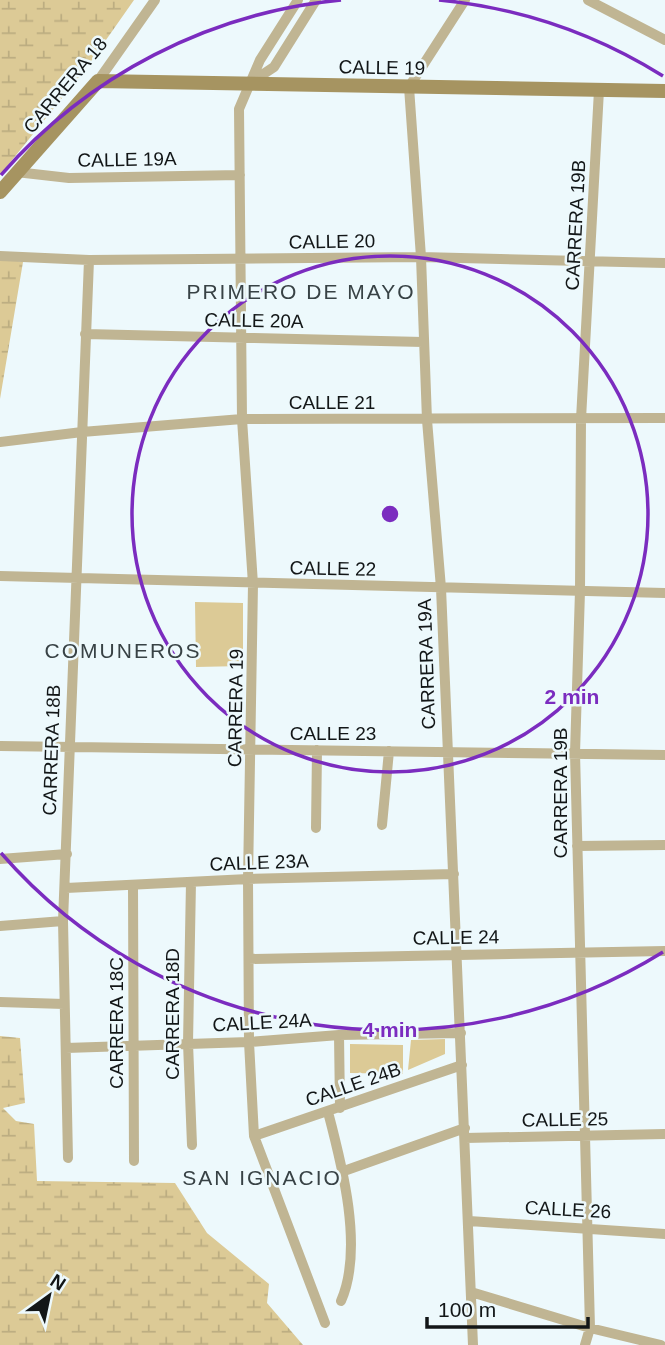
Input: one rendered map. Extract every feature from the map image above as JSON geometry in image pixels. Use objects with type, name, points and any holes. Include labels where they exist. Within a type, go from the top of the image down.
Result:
[{"type":"main road","name":"CALLE 19","points":[[98,81],[665,91]]},
{"type":"main road","name":"CARRERA 18","points":[[0,192],[98,81]]},
{"type":"street","name":"CARRERA 18","points":[[98,81],[155,0]]},
{"type":"street","name":"CARRERA 19","points":[[298,0],[260,60],[239,109],[243,419],[253,584],[248,879],[249,1042],[254,1136],[325,1323]]},
{"type":"street","points":[[249,83],[274,67],[316,0]]},
{"type":"street","points":[[409,87],[465,0]]},
{"type":"street","points":[[588,0],[665,40]]},
{"type":"street","name":"CARRERA 19A","points":[[409,87],[421,257],[427,420],[441,588],[473,1345]]},
{"type":"street","name":"CARRERA 19B","points":[[585,1345],[590,1328],[575,753],[581,419],[599,90]]},
{"type":"street","name":"CALLE 19A","points":[[16,172],[69,178],[240,175]]},
{"type":"street","name":"CALLE 20","points":[[0,256],[89,260],[421,257],[665,263]]},
{"type":"street","name":"CARRERA 18B","points":[[68,1158],[63,921],[89,260]]},
{"type":"street","name":"CALLE 20A","points":[[85,334],[423,342]]},
{"type":"street","name":"CALLE 21","points":[[0,443],[82,432],[243,419],[665,418]]},
{"type":"street","name":"CALLE 22","points":[[0,576],[665,593]]},
{"type":"street","name":"CALLE 23","points":[[0,746],[665,755]]},
{"type":"street","points":[[316,828],[317,750]]},
{"type":"street","points":[[382,825],[389,751]]},
{"type":"street","points":[[577,846],[665,845]]},
{"type":"street","points":[[0,859],[67,854]]},
{"type":"street","name":"CALLE 23A","points":[[66,888],[248,879],[454,874]]},
{"type":"street","name":"CARRERA 18D","points":[[191,882],[188,1042],[192,1145]]},
{"type":"street","name":"CARRERA 18C","points":[[133,885],[134,1161]]},
{"type":"street","points":[[0,926],[63,921]]},
{"type":"street","name":"CALLE 24","points":[[248,959],[665,951]]},
{"type":"street","points":[[0,1002],[64,1004]]},
{"type":"street","name":"CALLE 24A","points":[[66,1048],[249,1042],[339,1035],[461,1033]]},
{"type":"street","points":[[339,1035],[340,1108]]},
{"type":"street","name":"CALLE 24B","points":[[254,1136],[462,1065]]},
{"type":"street","points":[[328,1112],[344,1171],[350,1272],[341,1301]]},
{"type":"street","name":"CALLE 25","points":[[344,1171],[465,1133],[586,1136],[665,1134]]},
{"type":"street","name":"CALLE 26","points":[[469,1222],[588,1227],[665,1234]]},
{"type":"street","points":[[471,1292],[590,1328],[661,1345]]},
{"type":"green space","points":[[0,0],[134,0],[87,67],[0,175]]},
{"type":"green space","points":[[0,258],[23,262],[0,399]]},
{"type":"green space","points":[[195,602],[243,603],[243,666],[196,667]]},
{"type":"green space","points":[[0,1036],[20,1038],[25,1103],[3,1108],[16,1121],[34,1124],[37,1181],[175,1183],[207,1233],[269,1284],[267,1303],[303,1345],[0,1345]]},
{"type":"green space","points":[[445,1039],[445,1054],[408,1070],[411,1040]]},
{"type":"green space","points":[[350,1044],[403,1045],[403,1074],[350,1073]]},
{"type":"district","name":"PRIMERO DE MAYO","points":[[301,292]]},
{"type":"district","name":"COMUNEROS","points":[[123,651]]},
{"type":"district","name":"SAN IGNACIO","points":[[262,1178]]}]
